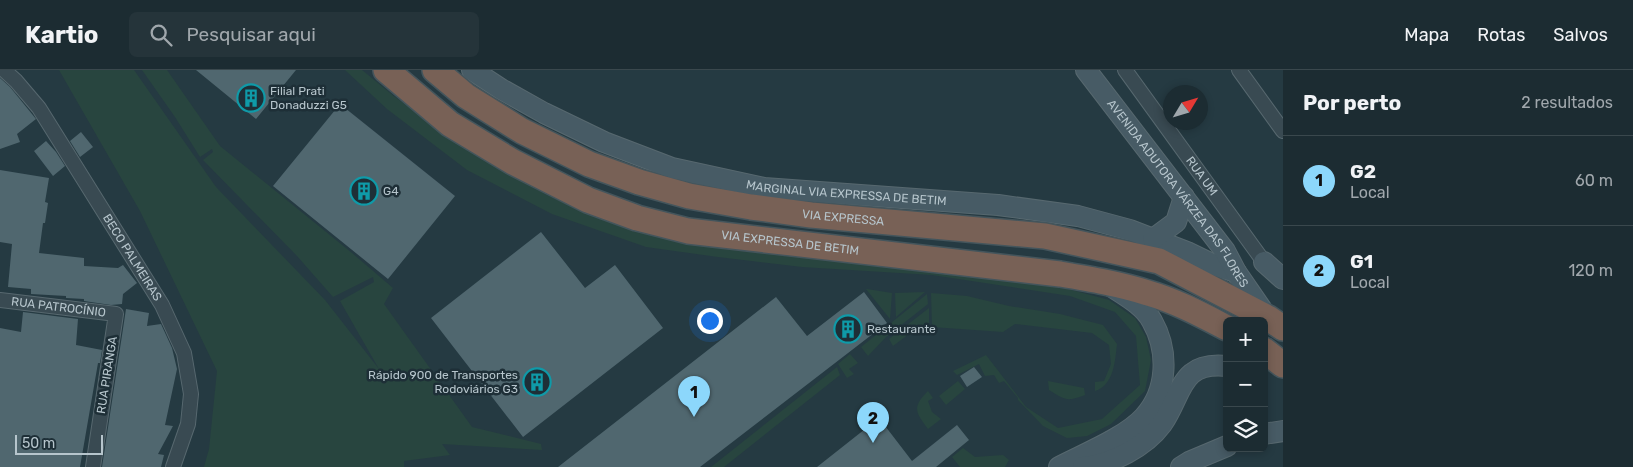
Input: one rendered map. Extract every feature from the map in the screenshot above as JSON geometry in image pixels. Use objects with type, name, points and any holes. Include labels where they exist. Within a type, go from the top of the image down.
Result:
[{"type":"highway","name":"VIA EXPRESSA DE BETIM","points":[[386,70],[450,124],[513,162],[588,200],[637,218],[688,231],[1060,274],[1102,281],[1150,293],[1223,326]]},
{"type":"highway","name":"VIA EXPRESSA","points":[[435,70],[466,96],[522,131],[589,164],[639,182],[689,196],[794,213],[1046,236],[1159,261],[1278,323]]},
{"type":"highway","points":[[1268,353],[1283,365]]},
{"type":"street","name":"BECO PALMEIRAS","points":[[4,70],[40,108],[162,305],[184,353],[191,394],[188,424],[172,467]]},
{"type":"street","name":"MARGINAL VIA EXPRESSA DE BETIM","points":[[472,70],[544,113],[604,142],[672,168],[764,188],[998,205],[1078,216],[1130,230],[1216,266],[1236,272]]},
{"type":"street","name":"AVENIDA ADUTORA VÁRZEA DAS FLORES","points":[[1086,70],[1225,252],[1236,272],[1278,323]]},
{"type":"street","name":"RUA UM","points":[[1125,70],[1264,262],[1283,279]]},
{"type":"street","points":[[1239,70],[1283,131]]},
{"type":"street","points":[[1153,239],[1176,222],[1184,197]]},
{"type":"street","points":[[1264,262],[1283,270]]},
{"type":"street","points":[[1059,467],[1122,434],[1144,418],[1157,400],[1163,374],[1163,348],[1152,320],[1134,302],[1102,281]]},
{"type":"street","name":"RUA PATROCÍNIO","points":[[0,300],[116,314]]},
{"type":"street","name":"RUA PIRANGA","points":[[93,467],[116,314]]},
{"type":"street","points":[[1083,467],[1094,466],[1122,455],[1146,440],[1162,424],[1181,386],[1189,376],[1201,368],[1214,365],[1223,366]]},
{"type":"street","points":[[1268,433],[1283,431]]},
{"type":"street","points":[[1185,464],[1223,438]]},
{"type":"street","points":[[1185,464],[1223,448]]},
{"type":"green space","points":[[59,70],[134,70],[216,187],[325,300],[379,369],[340,301],[374,282],[373,277],[333,297],[297,256],[203,160],[213,152],[212,149],[200,157],[142,70],[167,70],[220,146],[393,288],[384,304],[472,427],[541,444],[542,450],[442,444],[450,455],[404,461],[404,467],[204,467],[209,449],[217,371],[140,211]]},
{"type":"green space","points":[[345,70],[362,70],[395,97],[451,137],[504,172],[547,195],[592,214],[685,242],[725,249],[1012,278],[1072,290],[1109,300],[1135,318],[1146,337],[1151,360],[1145,391],[1111,424],[1087,436],[1067,438],[1043,426],[1018,400],[1004,381],[999,383],[994,375],[985,376],[979,364],[957,375],[953,371],[986,355],[1026,407],[1058,428],[1102,419],[1140,385],[1136,336],[1115,312],[1070,296],[932,275],[802,267],[646,247],[552,214],[467,170],[387,109]]},
{"type":"green space","points":[[866,289],[892,293],[890,319]]},
{"type":"green space","points":[[925,292],[896,317],[895,293]]},
{"type":"green space","points":[[931,293],[967,296],[1009,306],[1060,314],[1103,325],[1117,344],[1110,378],[1106,384],[1095,391],[1095,382],[1104,381],[1111,364],[1109,345],[1092,333],[1015,324],[1003,332],[932,327]]},
{"type":"green space","points":[[927,294],[928,304],[886,337],[868,356],[861,347]]},
{"type":"green space","points":[[929,308],[929,326],[921,325],[893,346],[889,339]]},
{"type":"green space","points":[[850,354],[858,363],[849,369],[854,374],[847,378],[838,364]]},
{"type":"green space","points":[[837,367],[840,375],[724,467],[711,467]]},
{"type":"green space","points":[[958,381],[965,389],[946,405],[939,396]]},
{"type":"green space","points":[[1048,381],[1084,388],[1085,395],[1074,399],[1063,398],[1049,390]]},
{"type":"green space","points":[[928,391],[933,398],[928,401],[932,412],[941,419],[928,429],[917,410],[919,401]]},
{"type":"green space","points":[[963,448],[975,457],[1003,455],[1009,460],[1005,467],[960,467],[952,457]]},
{"type":"building","name":"Filial Prati Donaduzzi G5","points":[[196,70],[296,70],[256,119]]},
{"type":"building","points":[[0,78],[10,87],[36,119],[17,134],[20,142],[0,149]]},
{"type":"building","name":"G4","points":[[340,104],[455,196],[388,279],[273,186]]},
{"type":"building","points":[[81,132],[93,147],[80,157],[70,141]]},
{"type":"building","points":[[46,141],[65,166],[53,176],[34,151]]},
{"type":"building","points":[[0,170],[49,178],[45,202],[48,203],[39,253],[84,258],[84,266],[118,268],[123,265],[137,283],[123,294],[122,304],[111,305],[84,301],[84,299],[66,298],[66,296],[31,294],[31,289],[8,287],[12,244],[0,242]]},
{"type":"building","name":"Rápido 900 de Transportes Rodoviários G3","points":[[541,232],[585,288],[615,265],[663,328],[523,437],[431,318]]},
{"type":"building","points":[[864,292],[887,323],[700,467],[558,467],[776,297],[807,336]]},
{"type":"building","points":[[126,309],[149,313],[147,326],[161,324],[172,348],[177,369],[165,425],[173,426],[158,454],[164,455],[161,467],[102,467]]},
{"type":"building","points":[[23,312],[78,319],[76,345],[102,350],[100,363],[98,363],[80,467],[0,467],[0,328],[21,332]]},
{"type":"building","points":[[974,367],[982,377],[967,387],[960,376]]},
{"type":"building","points":[[879,418],[912,461],[957,425],[969,440],[936,467],[817,467]]},
{"type":"place","name":"Filial Prati Donaduzzi G5","points":[[251,98]]},
{"type":"place","name":"G4","points":[[364,191]]},
{"type":"place","name":"Restaurante","points":[[848,329]]},
{"type":"place","name":"Rápido 900 de Transportes Rodoviários G3","points":[[537,382]]},
{"type":"place","name":"G2","points":[[694,417]]},
{"type":"place","name":"G1","points":[[873,443]]}]
